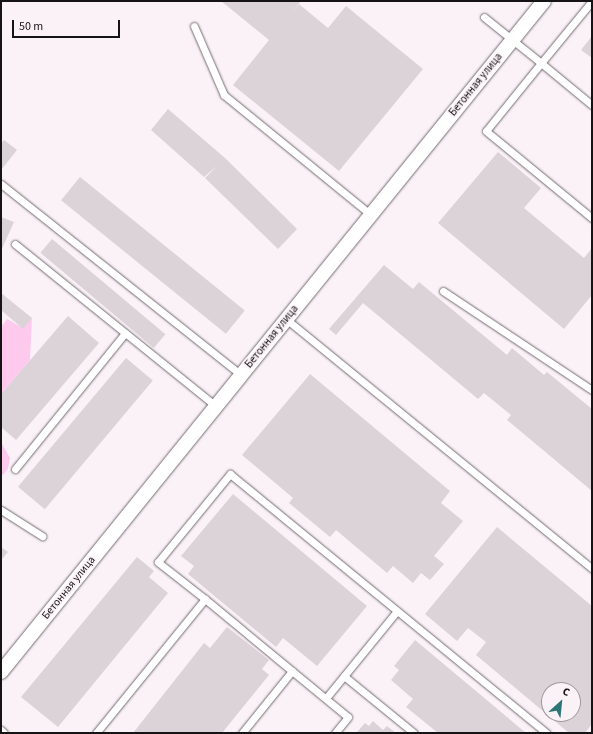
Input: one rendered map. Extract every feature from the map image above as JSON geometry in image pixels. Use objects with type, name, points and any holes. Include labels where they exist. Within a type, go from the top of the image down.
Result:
[{"type":"street","name":"Бетонная улица","points":[[1,672],[544,1]]},
{"type":"lane","points":[[592,1],[486,131],[592,218]]},
{"type":"lane","points":[[484,17],[592,105]]},
{"type":"lane","points":[[194,26],[224,95],[370,215]]},
{"type":"lane","points":[[1,184],[241,375]]},
{"type":"lane","points":[[15,244],[216,406]]},
{"type":"lane","points":[[443,291],[592,390]]},
{"type":"lane","points":[[286,320],[592,569]]},
{"type":"lane","points":[[15,469],[125,333]]},
{"type":"lane","points":[[335,733],[348,717],[158,562],[230,474],[547,733]]},
{"type":"lane","points":[[1,510],[42,536]]},
{"type":"lane","points":[[96,733],[205,600]]},
{"type":"lane","points":[[326,698],[397,611]]},
{"type":"lane","points":[[242,733],[292,671]]},
{"type":"lane","points":[[344,676],[414,733]]},
{"type":"lane","points":[[1,730],[4,733]]},
{"type":"shaded area","points":[[32,318],[30,360],[1,394],[1,327],[7,319],[23,328]]},
{"type":"shaded area","points":[[1,442],[10,458],[8,469],[3,475],[1,475]]},
{"type":"building","points":[[221,1],[301,1],[291,13],[299,4],[328,28],[346,6],[423,69],[339,171],[233,85],[269,40]]},
{"type":"building","points":[[592,36],[592,58],[581,50]]},
{"type":"building","points":[[168,109],[225,158],[297,229],[278,249],[205,178],[217,166],[204,177],[151,130]]},
{"type":"building","points":[[4,140],[17,150],[1,170],[1,144]]},
{"type":"building","points":[[498,152],[541,188],[524,208],[584,258],[592,248],[592,295],[564,329],[438,223]]},
{"type":"building","points":[[80,177],[245,310],[226,334],[61,200]]},
{"type":"building","points":[[1,217],[14,222],[1,251]]},
{"type":"building","points":[[52,239],[165,334],[154,348],[40,253]]},
{"type":"building","points":[[384,265],[413,289],[419,282],[507,355],[512,348],[544,375],[547,372],[592,409],[592,491],[507,420],[511,415],[484,393],[478,399],[363,303],[336,335],[329,329]]},
{"type":"building","points":[[1,293],[32,318],[23,329],[1,310]]},
{"type":"building","points":[[68,316],[99,343],[16,440],[1,427],[1,394]]},
{"type":"building","points":[[126,358],[153,380],[45,509],[18,487]]},
{"type":"building","points":[[310,374],[450,491],[441,503],[463,521],[434,556],[444,564],[430,580],[421,573],[413,583],[393,566],[387,573],[336,530],[330,537],[289,503],[293,498],[242,455]]},
{"type":"building","points":[[233,494],[367,606],[317,666],[283,638],[276,647],[188,574],[194,566],[181,556]]},
{"type":"building","points":[[497,527],[592,606],[592,724],[585,733],[569,733],[556,722],[581,722],[581,682],[541,682],[541,710],[476,655],[486,642],[468,628],[457,641],[425,614]]},
{"type":"building","points":[[1,547],[8,552],[1,560]]},
{"type":"building","points":[[137,557],[154,571],[149,577],[168,593],[58,727],[21,697]]},
{"type":"building","points":[[227,627],[269,660],[262,669],[269,675],[222,733],[133,733],[204,643],[210,648]]},
{"type":"building","points":[[415,640],[526,733],[438,733],[406,707],[413,699],[391,680],[399,670],[394,666]]},
{"type":"building","points":[[373,721],[383,730],[387,726],[396,733],[356,733],[365,723],[369,726]]}]
